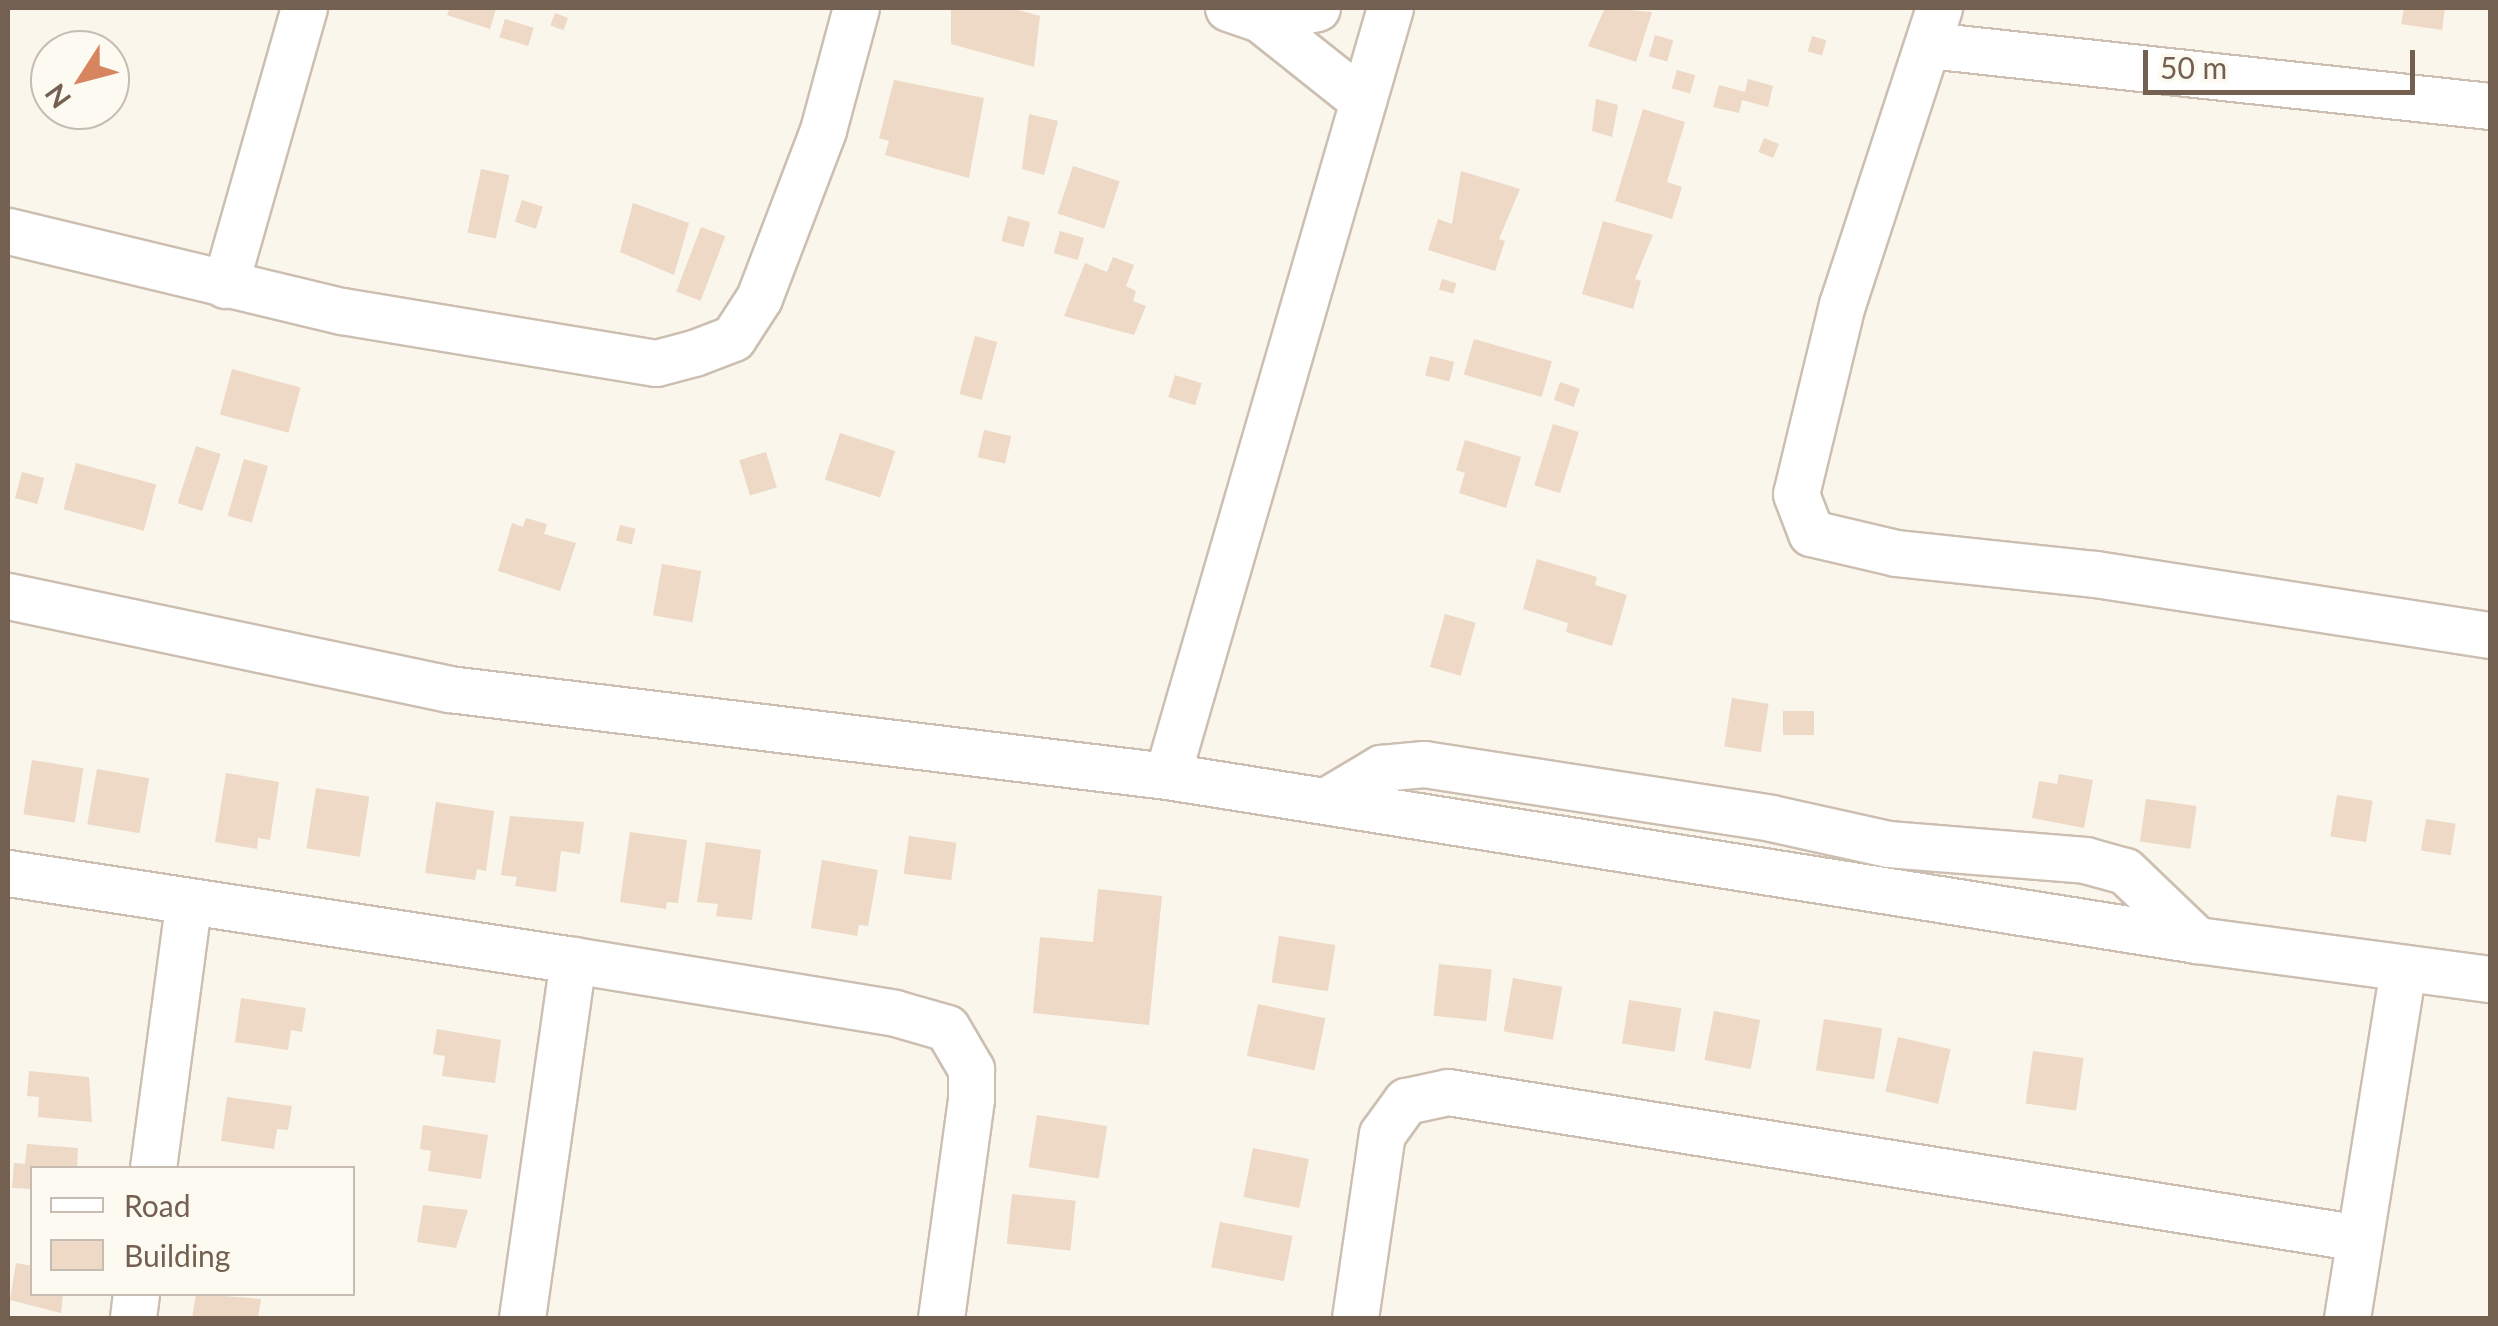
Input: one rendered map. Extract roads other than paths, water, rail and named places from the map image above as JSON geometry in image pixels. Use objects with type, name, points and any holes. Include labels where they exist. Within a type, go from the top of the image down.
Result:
[{"type":"street","points":[[225,284],[304,8]]},
{"type":"street","points":[[8,231],[342,311],[656,363],[733,338],[759,298],[823,130],[856,8]]},
{"type":"street","points":[[1244,13],[1318,8]]},
{"type":"street","points":[[1168,776],[1390,8]]},
{"type":"street","points":[[1244,13],[1362,100]]},
{"type":"street","points":[[2490,106],[1934,26],[1842,304],[1796,494],[1810,533],[1896,553],[2095,574],[2490,635]]},
{"type":"street","points":[[8,596],[449,688],[1168,776],[2198,940],[2490,979]]},
{"type":"street","points":[[1327,800],[1382,768],[1424,764],[1644,797],[1888,844],[2085,860],[2125,872],[2198,940]]},
{"type":"street","points":[[1632,850],[1644,797]]},
{"type":"street","points":[[8,873],[188,905],[573,960],[896,1013],[947,1028],[971,1069],[971,1099],[942,1318]]},
{"type":"street","points":[[153,1166],[188,905]]},
{"type":"street","points":[[522,1318],[573,960]]},
{"type":"street","points":[[2347,1318],[2403,968]]},
{"type":"street","points":[[1355,1318],[1382,1134],[1406,1101],[1448,1092],[2359,1238]]}]
